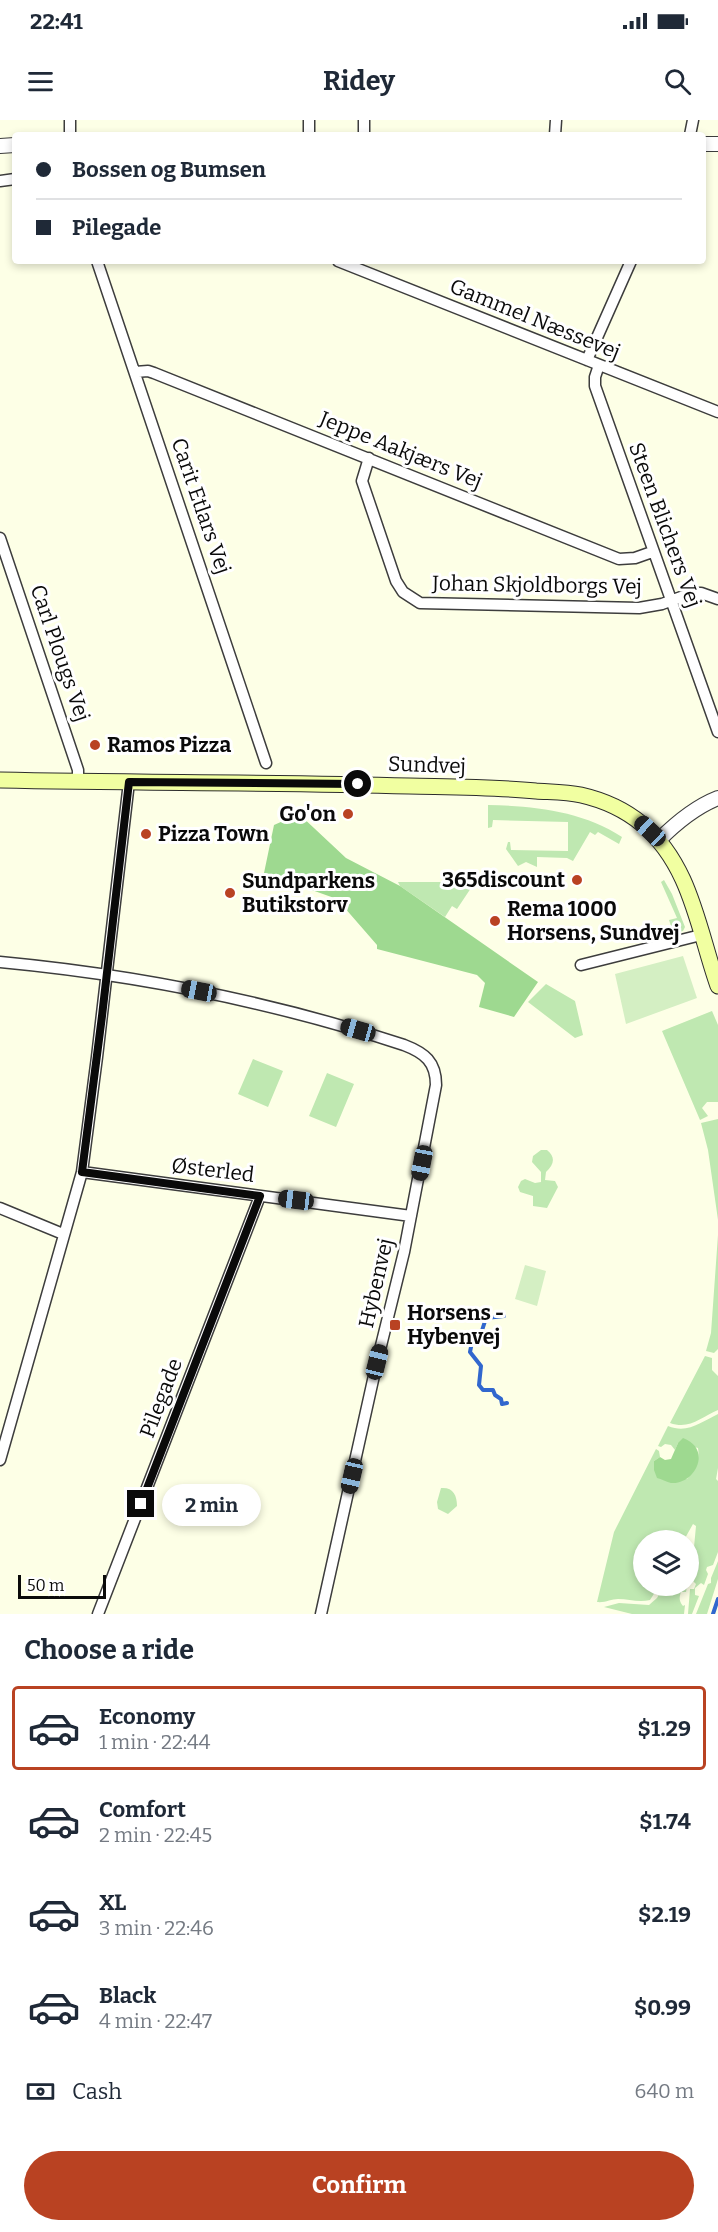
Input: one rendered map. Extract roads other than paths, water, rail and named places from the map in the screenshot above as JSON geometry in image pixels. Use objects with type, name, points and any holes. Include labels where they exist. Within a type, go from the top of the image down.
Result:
[{"type":"main road","name":"Sundvej","points":[[0,780],[501,788],[578,794],[607,803],[626,813],[659,840],[675,864],[689,892],[718,986]]},
{"type":"street","name":"Carit Etlars Vej","points":[[98,264],[266,763]]},
{"type":"street","name":"Gammel Næssevej","points":[[346,264],[718,412]]},
{"type":"street","points":[[587,360],[630,264]]},
{"type":"street","name":"Steen Blichers Vej","points":[[599,365],[595,386],[652,552],[718,732]]},
{"type":"street","name":"Jeppe Aakjærs Vej","points":[[135,372],[154,373],[620,559],[635,558],[652,552]]},
{"type":"street","name":"Johan Skjoldborgs Vej","points":[[369,458],[363,473],[364,487],[396,581],[403,592],[412,599],[429,604],[632,608],[654,606],[670,601]]},
{"type":"street","name":"Carl Plougs Vej","points":[[0,538],[78,770],[78,782]]},
{"type":"street","points":[[670,601],[692,593],[701,593],[718,599]]},
{"type":"street","points":[[0,1460],[82,1172],[129,782]]},
{"type":"street","points":[[659,840],[675,823],[718,798]]},
{"type":"street","points":[[581,964],[701,935]]},
{"type":"street","points":[[0,962],[107,974]]},
{"type":"street","name":"Hybenvej","points":[[107,974],[242,999],[311,1017],[419,1050],[433,1066],[436,1085],[411,1216],[321,1614]]},
{"type":"street","name":"Østerled","points":[[82,1172],[411,1216]]},
{"type":"street","name":"Pilegade","points":[[98,1614],[260,1196]]},
{"type":"street","points":[[0,1208],[63,1234]]},
{"type":"waterway","points":[[478,1343],[486,1318],[504,1316]]},
{"type":"waterway","points":[[471,1347],[470,1352],[481,1366],[479,1385],[483,1390],[493,1390],[495,1395],[501,1399],[502,1404],[507,1403]]},
{"type":"waterway","points":[[713,1614],[718,1599]]},
{"type":"place","name":"Ramos Pizza","points":[[95,745]]},
{"type":"place","name":"Go'on","points":[[348,814]]},
{"type":"place","name":"Pizza Town","points":[[146,834]]},
{"type":"place","name":"365discount","points":[[577,880]]},
{"type":"place","name":"Sundparkens Butikstorv","points":[[230,893]]},
{"type":"place","name":"Rema 1000 Horsens, Sundvej","points":[[495,921]]},
{"type":"place","name":"Horsens - Hybenvej","points":[[395,1325]]}]
